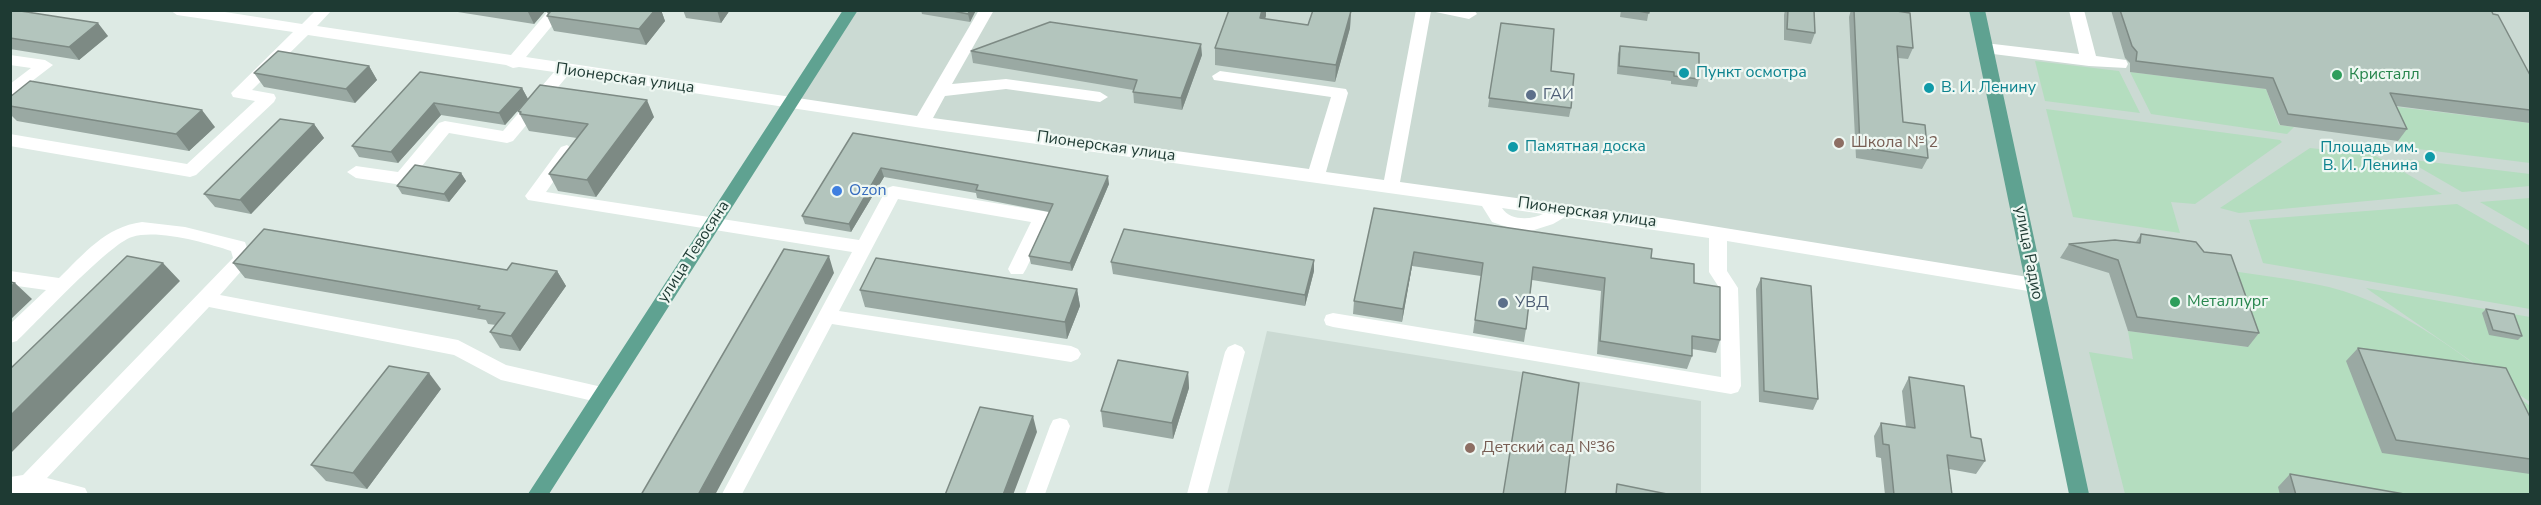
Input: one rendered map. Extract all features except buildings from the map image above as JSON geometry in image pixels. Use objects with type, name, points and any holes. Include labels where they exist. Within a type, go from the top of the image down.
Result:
[{"type":"main road","name":"улица Тевосяна","points":[[538,495],[851,10]]},
{"type":"main road","name":"улица Радио","points":[[1977,10],[2079,495]]},
{"type":"street","name":"Пионерская улица","points":[[177,10],[235,15],[305,30],[513,63],[1488,200],[1498,217],[1526,226],[1540,224],[1562,210],[2034,285]]},
{"type":"street","points":[[10,141],[190,171],[268,98],[238,93],[326,10]]},
{"type":"street","points":[[513,63],[558,10]]},
{"type":"street","points":[[922,122],[987,10]]},
{"type":"street","points":[[1391,186],[1425,10]]},
{"type":"street","points":[[1438,10],[1469,14]]},
{"type":"street","points":[[2076,10],[2089,60]]},
{"type":"street","points":[[1985,48],[2120,64]]},
{"type":"street","points":[[10,60],[45,65],[10,93]]},
{"type":"street","points":[[356,172],[402,179],[445,127],[507,137],[564,70]]},
{"type":"street","points":[[1220,76],[1340,93],[1316,176]]},
{"type":"street","points":[[941,90],[1006,84],[1100,97]]},
{"type":"street","points":[[567,151],[534,196],[864,247]]},
{"type":"street","points":[[732,495],[893,192],[1042,217],[1017,269]]},
{"type":"street","points":[[10,336],[109,243],[130,230],[156,230],[214,239],[239,247],[242,260],[20,485]]},
{"type":"street","points":[[1333,320],[1731,386],[1729,288],[1718,272],[1718,233]]},
{"type":"street","points":[[10,278],[63,285]]},
{"type":"street","points":[[205,299],[458,348],[501,372],[602,394]]},
{"type":"street","points":[[828,316],[1071,354]]},
{"type":"street","points":[[1197,495],[1235,352]]},
{"type":"street","points":[[1035,495],[1060,426]]},
{"type":"street","points":[[20,485],[78,495]]},
{"type":"shaded area","points":[[851,11],[2530,11],[2530,494],[2079,494],[2034,284],[789,103]]},
{"type":"shaded area","name":"Детский сад №36","points":[[1267,331],[1701,401],[1701,494],[1227,494]]},
{"type":"green space","points":[[2035,61],[2119,71],[2140,113],[2045,101]]},
{"type":"green space","points":[[2130,72],[2266,89],[2279,125],[2294,127],[2287,134],[2151,114]]},
{"type":"green space","points":[[2381,105],[2530,123],[2530,163],[2402,147]]},
{"type":"green space","points":[[2046,109],[2282,142],[2195,204],[2171,202],[2180,233],[2073,217]]},
{"type":"green space","points":[[2310,148],[2374,155],[2442,194],[2239,213],[2220,208]]},
{"type":"green space","points":[[2405,159],[2530,174],[2530,186],[2462,192]]},
{"type":"green space","points":[[2530,198],[2530,231],[2480,202]]},
{"type":"green space","points":[[2457,204],[2530,246],[2530,309],[2263,263],[2249,220]]},
{"type":"green space","name":"Металлург","points":[[2220,269],[2316,284],[2357,296],[2410,321],[2460,354],[2530,406],[2530,494],[2125,494],[2089,352],[2133,359],[2128,331],[2247,347]]},
{"type":"green space","points":[[2366,288],[2530,317],[2530,402]]},
{"type":"place","name":"Пункт осмотра","points":[[1684,73]]},
{"type":"place","name":"Кристалл","points":[[2337,75]]},
{"type":"place","name":"В. И. Ленину","points":[[1929,88]]},
{"type":"place","name":"ГАИ","points":[[1531,95]]},
{"type":"place","name":"Школа № 2","points":[[1839,143]]},
{"type":"place","name":"Памятная доска","points":[[1513,147]]},
{"type":"place","name":"Площадь им. В. И. Ленина","points":[[2430,157]]},
{"type":"place","name":"Ozon","points":[[837,191]]},
{"type":"place","name":"Металлург","points":[[2175,302]]},
{"type":"place","name":"УВД","points":[[1503,303]]},
{"type":"place","name":"Детский сад №36","points":[[1470,448]]}]
